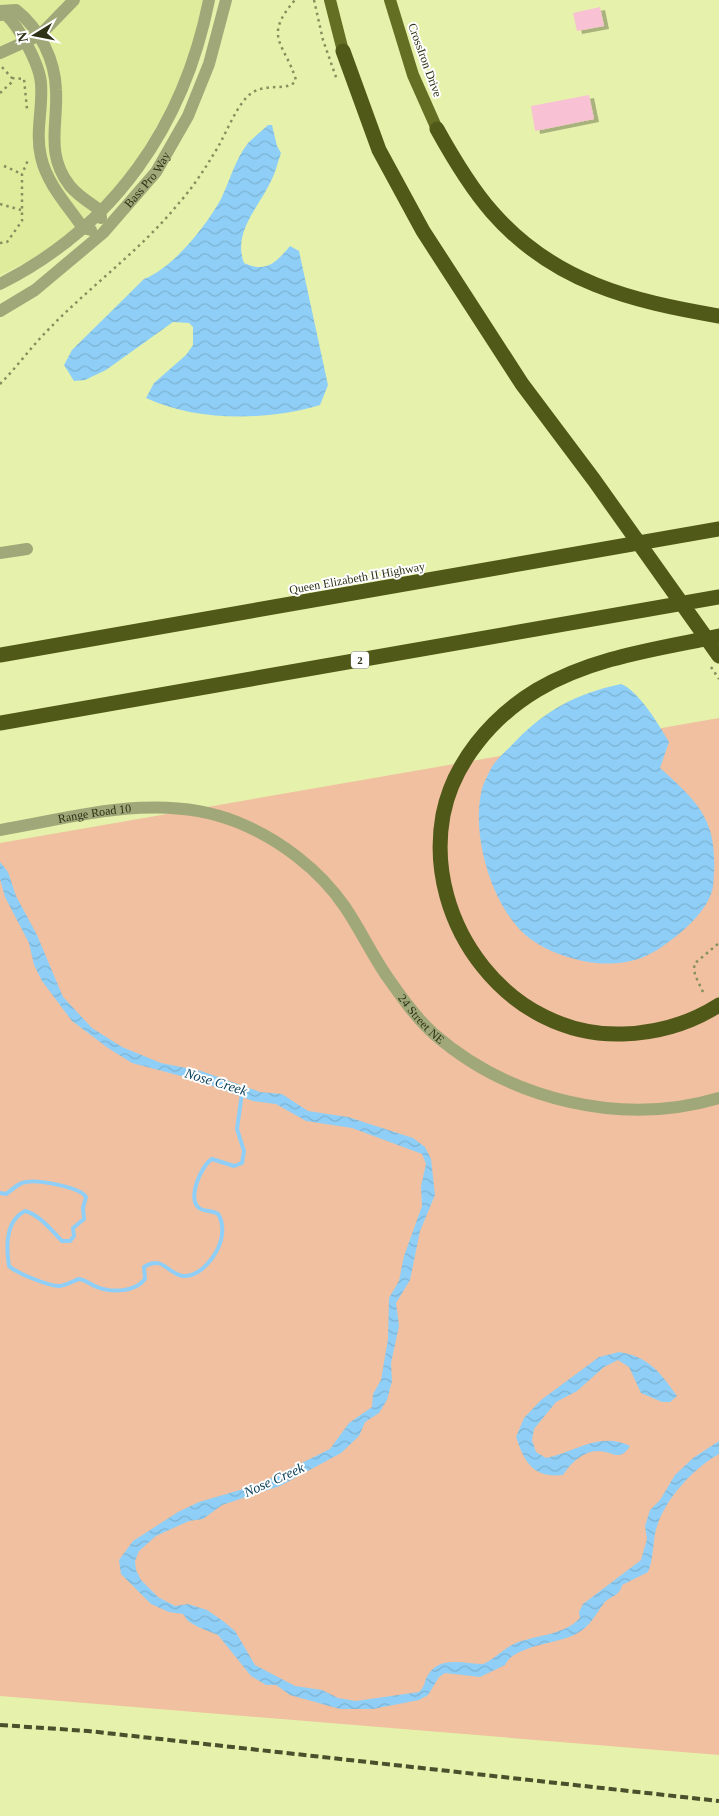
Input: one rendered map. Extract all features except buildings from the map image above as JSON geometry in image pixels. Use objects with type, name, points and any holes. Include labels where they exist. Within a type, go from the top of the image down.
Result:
[{"type":"highway","points":[[343,51],[379,150],[423,231],[522,384],[594,480],[719,656]]},
{"type":"highway","points":[[437,129],[458,166],[492,212],[536,253],[569,273],[617,294],[719,316]]},
{"type":"highway","name":"Queen Elizabeth II Highway","points":[[0,655],[719,529]]},
{"type":"highway","name":"2","points":[[0,723],[719,597]]},
{"type":"highway","points":[[719,636],[620,656],[588,666],[536,690],[507,711],[483,735],[465,760],[453,784],[444,814],[441,839],[447,900],[458,928],[474,955],[494,980],[515,999],[536,1013],[563,1025],[587,1031],[609,1034],[638,1034],[663,1030],[686,1023],[719,1005]]},
{"type":"main road","points":[[330,0],[343,51]]},
{"type":"main road","name":"CrossIron Drive","points":[[390,0],[413,74],[437,129]]},
{"type":"street","points":[[0,53],[40,35],[74,0]]},
{"type":"street","name":"Bass Pro Way","points":[[0,284],[52,255],[83,228],[150,152],[168,122],[185,87],[198,49],[209,0]]},
{"type":"street","name":"Bass Pro Way","points":[[0,311],[35,290],[104,233],[156,172],[188,116],[209,64],[226,0]]},
{"type":"street","points":[[16,10],[27,18],[40,35],[54,71],[56,92],[53,139],[56,156],[70,185],[100,210],[104,233],[83,228],[55,189],[43,166],[38,131],[41,82],[13,21],[5,14],[0,13],[16,10]]},
{"type":"street","points":[[0,553],[27,549]]},
{"type":"street","name":"Range Road 10","points":[[0,830],[145,807],[172,807],[190,810]]},
{"type":"street","name":"24 Street NE","points":[[190,810],[236,822],[262,834],[292,853],[320,876],[344,905],[386,975],[421,1020],[433,1033],[462,1056],[494,1074],[528,1089],[564,1101],[605,1108],[644,1110],[677,1108],[719,1098]]},
{"type":"path","points":[[0,384],[48,329],[155,231],[197,181],[234,116],[250,94],[264,86],[287,87],[293,85],[296,80],[277,39],[277,29],[294,0]]},
{"type":"path","points":[[0,64],[12,78],[24,79],[27,114]]},
{"type":"path","points":[[0,93],[12,82],[12,78]]},
{"type":"path","points":[[0,243],[7,242],[22,221],[22,174],[28,163],[28,153]]},
{"type":"path","points":[[4,166],[22,174]]},
{"type":"path","points":[[0,204],[21,210]]},
{"type":"path","points":[[703,992],[695,975],[694,964],[719,943]]},
{"type":"shaded area","points":[[0,0],[206,0],[183,82],[125,179],[59,242],[36,257],[0,275]]},
{"type":"shaded area","points":[[719,718],[719,1755],[0,1696],[0,843]]},
{"type":"water","points":[[268,125],[272,125],[277,146],[281,153],[275,173],[244,230],[241,252],[244,263],[258,267],[270,265],[290,246],[299,251],[328,385],[320,405],[277,414],[232,417],[188,411],[166,406],[146,398],[154,383],[186,355],[193,345],[193,327],[189,323],[173,322],[106,370],[85,380],[74,381],[64,365],[72,350],[144,279],[166,266],[188,245],[221,199],[243,150]]},
{"type":"water","points":[[621,684],[641,701],[669,742],[660,768],[698,806],[710,832],[714,865],[713,887],[710,896],[700,913],[686,928],[654,952],[636,960],[609,964],[573,959],[559,954],[538,944],[518,928],[506,911],[488,872],[482,850],[479,808],[482,789],[493,765],[535,723],[574,699]]},
{"type":"water","name":"Nose Creek","points":[[0,862],[8,872],[16,896],[37,935],[63,997],[92,1028],[122,1047],[161,1063],[201,1071],[260,1092],[282,1094],[308,1111],[348,1117],[413,1138],[425,1147],[431,1159],[435,1195],[420,1231],[410,1280],[396,1303],[399,1326],[391,1363],[392,1381],[387,1400],[379,1413],[365,1422],[359,1436],[341,1453],[280,1486],[222,1505],[203,1519],[189,1521],[156,1536],[139,1551],[135,1561],[136,1570],[141,1580],[158,1597],[175,1606],[188,1604],[207,1610],[223,1621],[235,1631],[255,1665],[295,1686],[322,1690],[338,1698],[356,1701],[419,1692],[428,1675],[439,1665],[453,1662],[483,1664],[516,1643],[558,1631],[574,1624],[580,1618],[579,1612],[583,1604],[641,1560],[647,1539],[645,1526],[650,1510],[660,1500],[675,1475],[693,1458],[719,1441],[719,1454],[698,1468],[679,1488],[658,1522],[648,1572],[622,1585],[617,1594],[604,1603],[592,1620],[581,1631],[517,1653],[505,1665],[480,1677],[445,1673],[439,1677],[428,1695],[419,1700],[373,1709],[340,1709],[290,1695],[276,1685],[266,1685],[251,1676],[218,1635],[188,1621],[183,1614],[169,1612],[151,1604],[121,1574],[119,1560],[133,1541],[178,1512],[199,1502],[257,1485],[330,1449],[349,1423],[372,1407],[373,1394],[381,1380],[388,1339],[389,1298],[399,1281],[404,1256],[422,1206],[421,1186],[426,1164],[422,1154],[352,1128],[306,1121],[276,1104],[253,1101],[196,1080],[132,1063],[108,1048],[72,1021],[42,981],[34,965],[29,943],[5,897],[0,879]]},
{"type":"water","points":[[619,1352],[629,1354],[653,1367],[677,1396],[670,1402],[662,1402],[641,1393],[629,1367],[618,1360],[604,1367],[577,1391],[556,1402],[534,1429],[532,1440],[536,1452],[546,1458],[598,1442],[619,1442],[630,1446],[619,1455],[598,1451],[582,1455],[563,1475],[544,1474],[537,1471],[527,1461],[516,1437],[524,1418],[541,1400],[599,1357]]},
{"type":"waterway","name":"Nose Creek","points":[[0,1193],[6,1194],[22,1183],[36,1182],[66,1187],[82,1193],[86,1197],[83,1208],[84,1219],[73,1228],[74,1236],[70,1241],[62,1241],[41,1220],[25,1211],[18,1215],[14,1221],[10,1228],[7,1243],[9,1266],[34,1279],[56,1286],[68,1284],[79,1279],[103,1289],[116,1291],[129,1289],[141,1283],[145,1279],[144,1267],[151,1264],[161,1264],[178,1275],[183,1276],[196,1273],[207,1264],[216,1252],[221,1240],[222,1230],[218,1214],[201,1209],[196,1203],[194,1197],[197,1182],[204,1168],[212,1159],[234,1166],[242,1163],[244,1151],[237,1129],[242,1093]]},
{"type":"railway","points":[[0,1725],[88,1731],[719,1801]]}]
